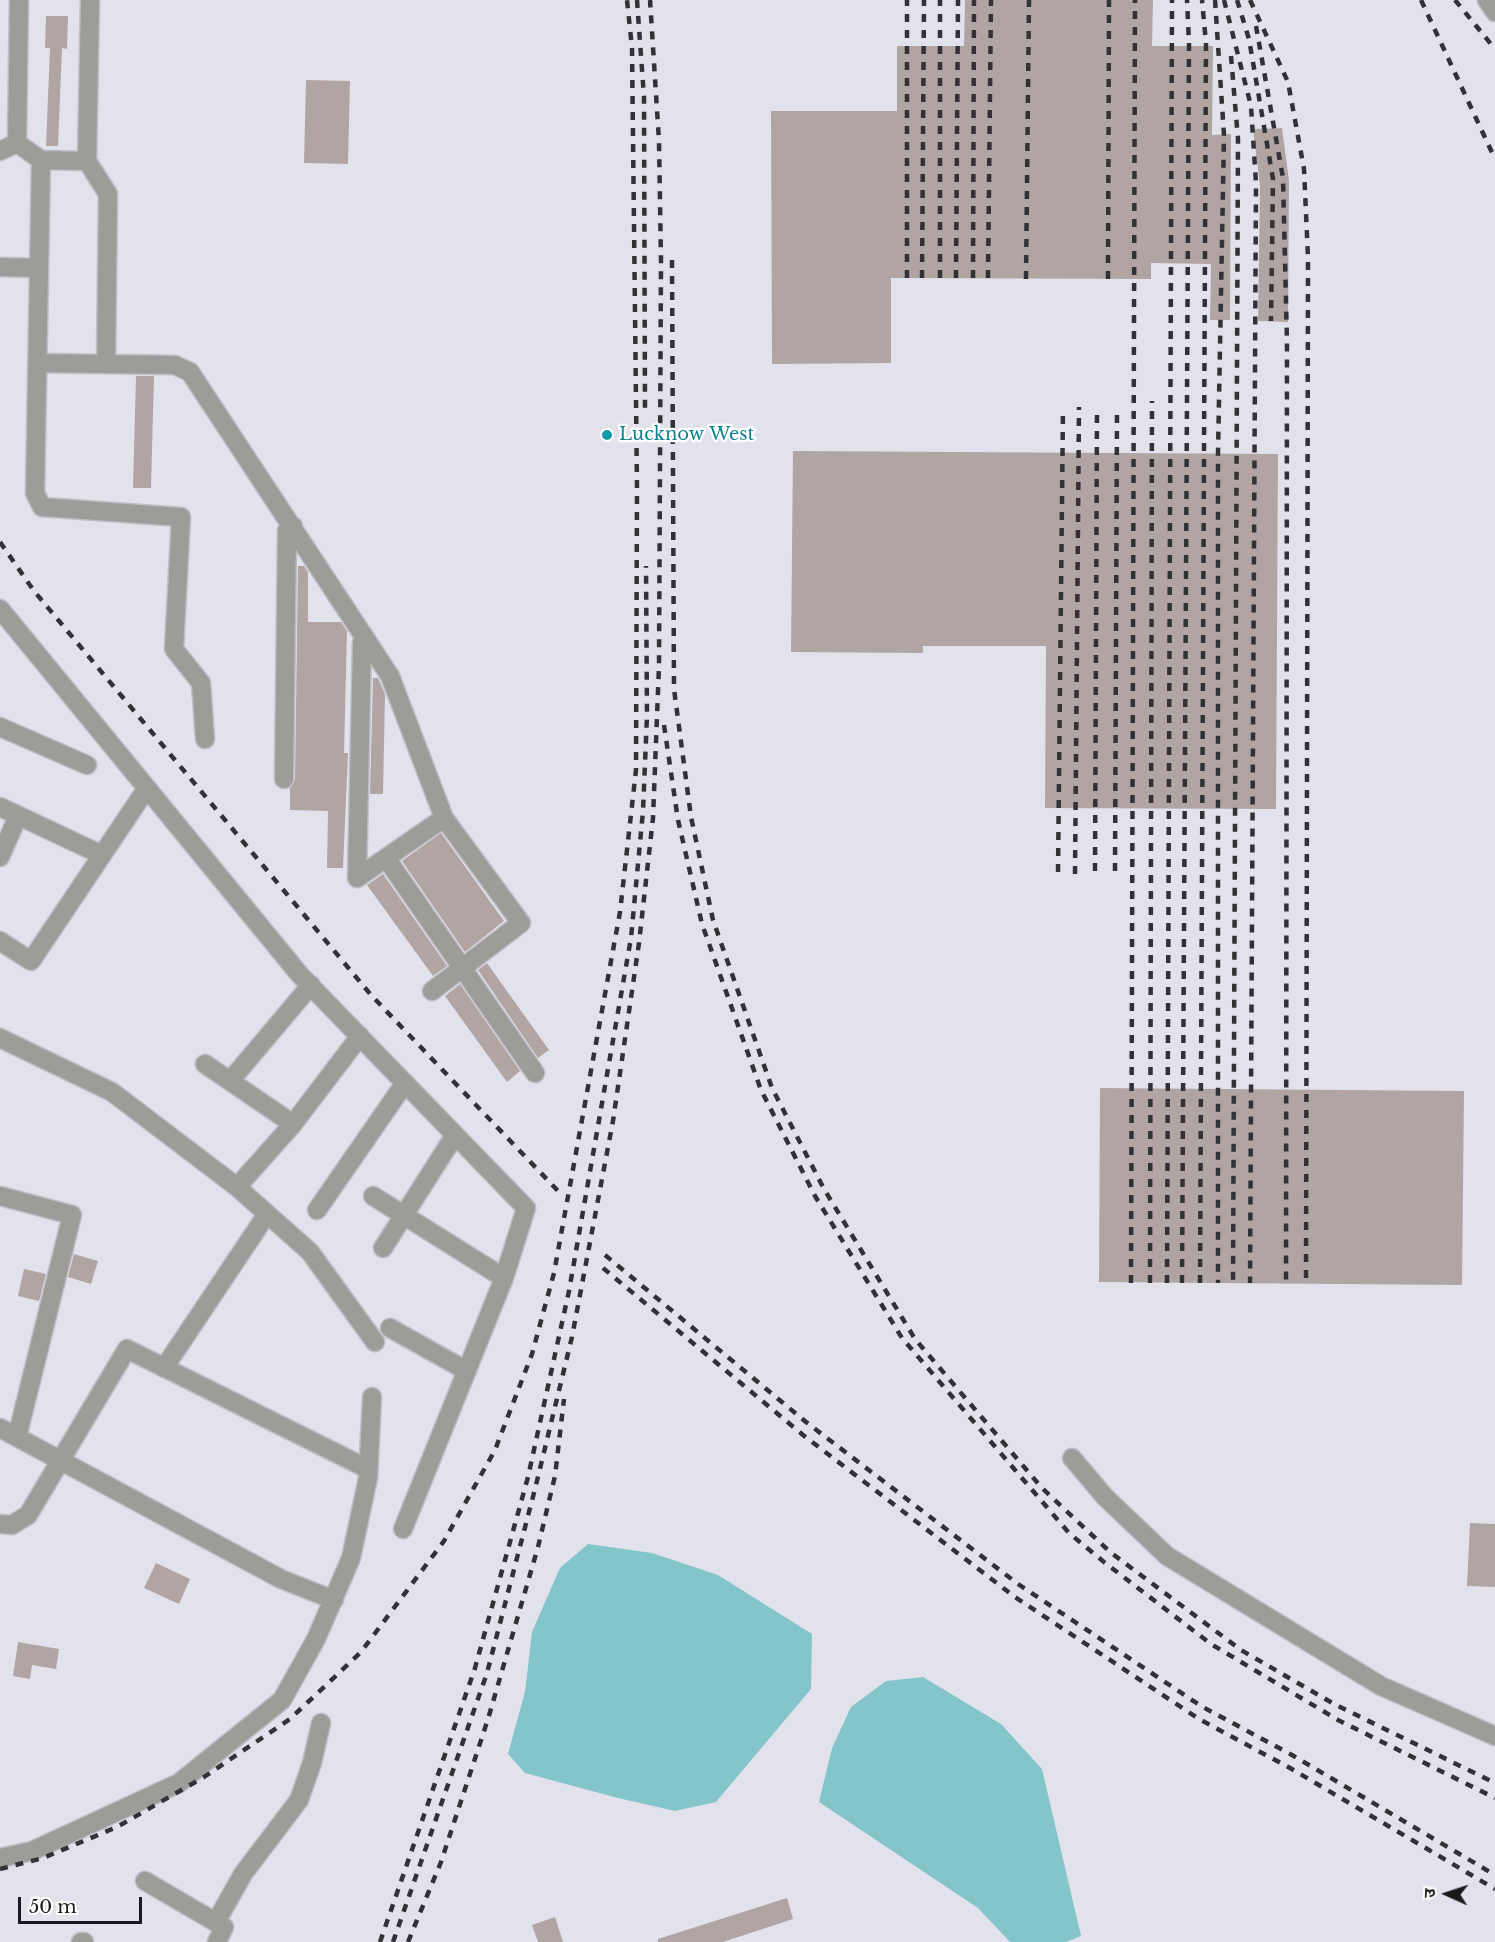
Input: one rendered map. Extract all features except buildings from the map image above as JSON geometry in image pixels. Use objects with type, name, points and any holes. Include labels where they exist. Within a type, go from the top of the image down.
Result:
[{"type":"street","points":[[17,143],[20,0]]},
{"type":"street","points":[[90,0],[87,161],[108,194],[106,364]]},
{"type":"street","points":[[1487,0],[1495,12]]},
{"type":"street","points":[[0,151],[17,143]]},
{"type":"street","points":[[17,143],[41,160],[87,161]]},
{"type":"street","points":[[41,160],[35,493],[42,507],[181,517],[174,649],[201,683],[205,739]]},
{"type":"street","points":[[0,267],[39,268]]},
{"type":"street","points":[[37,363],[175,365],[190,372],[390,676],[444,818],[521,923],[432,991]]},
{"type":"street","points":[[284,779],[287,531],[292,526]]},
{"type":"street","points":[[0,611],[311,985],[526,1208],[504,1278],[403,1529]]},
{"type":"street","points":[[366,639],[362,643],[357,878],[444,818]]},
{"type":"street","points":[[0,727],[87,765]]},
{"type":"street","points":[[0,941],[31,961],[147,788]]},
{"type":"street","points":[[0,807],[102,855]]},
{"type":"street","points":[[0,857],[18,816]]},
{"type":"street","points":[[386,858],[535,1073]]},
{"type":"street","points":[[230,1082],[311,985]]},
{"type":"street","points":[[237,1187],[293,1124],[360,1036]]},
{"type":"street","points":[[0,1038],[112,1092],[237,1187],[310,1252],[375,1342]]},
{"type":"street","points":[[205,1065],[293,1124]]},
{"type":"street","points":[[317,1210],[405,1083]]},
{"type":"street","points":[[383,1248],[455,1135]]},
{"type":"street","points":[[0,1196],[72,1215],[17,1437]]},
{"type":"street","points":[[373,1196],[504,1278]]},
{"type":"street","points":[[164,1368],[267,1214]]},
{"type":"street","points":[[390,1328],[467,1371]]},
{"type":"street","points":[[0,1524],[12,1525],[28,1515],[127,1349],[368,1469]]},
{"type":"street","points":[[0,1858],[33,1851],[179,1783],[282,1700],[316,1639],[351,1558],[368,1469],[372,1397]]},
{"type":"street","points":[[0,1428],[281,1579],[334,1600]]},
{"type":"street","points":[[1072,1458],[1105,1497],[1167,1556],[1381,1686],[1495,1736]]},
{"type":"street","points":[[216,1922],[249,1865],[299,1800],[312,1763],[321,1723]]},
{"type":"street","points":[[146,1881],[224,1927],[217,1942]]},
{"type":"water","points":[[588,1544],[652,1553],[718,1575],[812,1634],[811,1689],[716,1802],[675,1811],[618,1798],[525,1773],[508,1754],[525,1692],[532,1632],[560,1568]]},
{"type":"water","points":[[923,1677],[1001,1724],[1042,1769],[1081,1936],[1066,1942],[1010,1942],[978,1908],[819,1802],[832,1748],[851,1707],[886,1681]]},
{"type":"railway","points":[[0,1869],[43,1858],[117,1827],[204,1777],[290,1719],[361,1652],[444,1541],[495,1450],[532,1354],[554,1273],[620,912],[636,770],[637,488],[632,48],[627,0]]},
{"type":"railway","points":[[637,0],[644,97],[645,413]]},
{"type":"railway","points":[[393,1942],[487,1673],[535,1489],[572,1337],[613,1121],[639,943],[653,818],[659,666],[661,261],[659,141],[650,0]]},
{"type":"railway","points":[[907,0],[907,278]]},
{"type":"railway","points":[[922,278],[924,0]]},
{"type":"railway","points":[[940,0],[940,278]]},
{"type":"railway","points":[[956,278],[958,0]]},
{"type":"railway","points":[[973,278],[974,0]]},
{"type":"railway","points":[[988,278],[991,0]]},
{"type":"railway","points":[[1026,279],[1029,0]]},
{"type":"railway","points":[[1108,279],[1109,0]]},
{"type":"railway","points":[[1131,1283],[1135,0]]},
{"type":"railway","points":[[1167,1283],[1172,0]]},
{"type":"railway","points":[[1182,1283],[1189,43],[1187,0]]},
{"type":"railway","points":[[1200,1283],[1206,43],[1202,0]]},
{"type":"railway","points":[[1215,0],[1224,135],[1218,453],[1218,1283]]},
{"type":"railway","points":[[1224,0],[1251,106],[1256,183],[1250,1283]]},
{"type":"railway","points":[[1237,0],[1249,39],[1273,179],[1271,321]]},
{"type":"railway","points":[[1250,0],[1288,82],[1304,169],[1308,258],[1306,1284]]},
{"type":"railway","points":[[1421,0],[1495,159]]},
{"type":"railway","points":[[1455,0],[1495,49]]},
{"type":"railway","points":[[1256,26],[1283,178],[1287,342],[1286,1283]]},
{"type":"railway","points":[[1231,56],[1238,139],[1233,1283]]},
{"type":"railway","points":[[672,260],[674,689],[691,817],[713,920],[772,1088],[824,1189],[915,1339],[1042,1488],[1110,1552],[1241,1650],[1334,1704],[1495,1783]]},
{"type":"railway","points":[[1150,1283],[1152,401]]},
{"type":"railway","points":[[1075,874],[1079,407]]},
{"type":"railway","points":[[1058,872],[1063,408]]},
{"type":"railway","points":[[1095,871],[1097,410]]},
{"type":"railway","points":[[1115,871],[1117,410]]},
{"type":"railway","points":[[0,542],[34,591],[371,995],[560,1193]]},
{"type":"railway","points":[[380,1942],[475,1668],[528,1477],[569,1291],[631,938],[643,811],[647,716],[646,566]]},
{"type":"railway","points":[[664,725],[678,820],[702,924],[761,1090],[815,1196],[902,1338],[1069,1533],[1104,1562],[1211,1644],[1338,1720],[1495,1798]]},
{"type":"railway","points":[[605,1255],[806,1422],[1018,1584],[1201,1706],[1292,1755],[1495,1875]]},
{"type":"railway","points":[[603,1268],[803,1435],[1015,1597],[1199,1719],[1290,1768],[1495,1889]]},
{"type":"railway","points":[[408,1942],[441,1862],[488,1719],[538,1547],[555,1476],[564,1399]]},
{"type":"place","name":"Lucknow West","points":[[607,435]]}]
